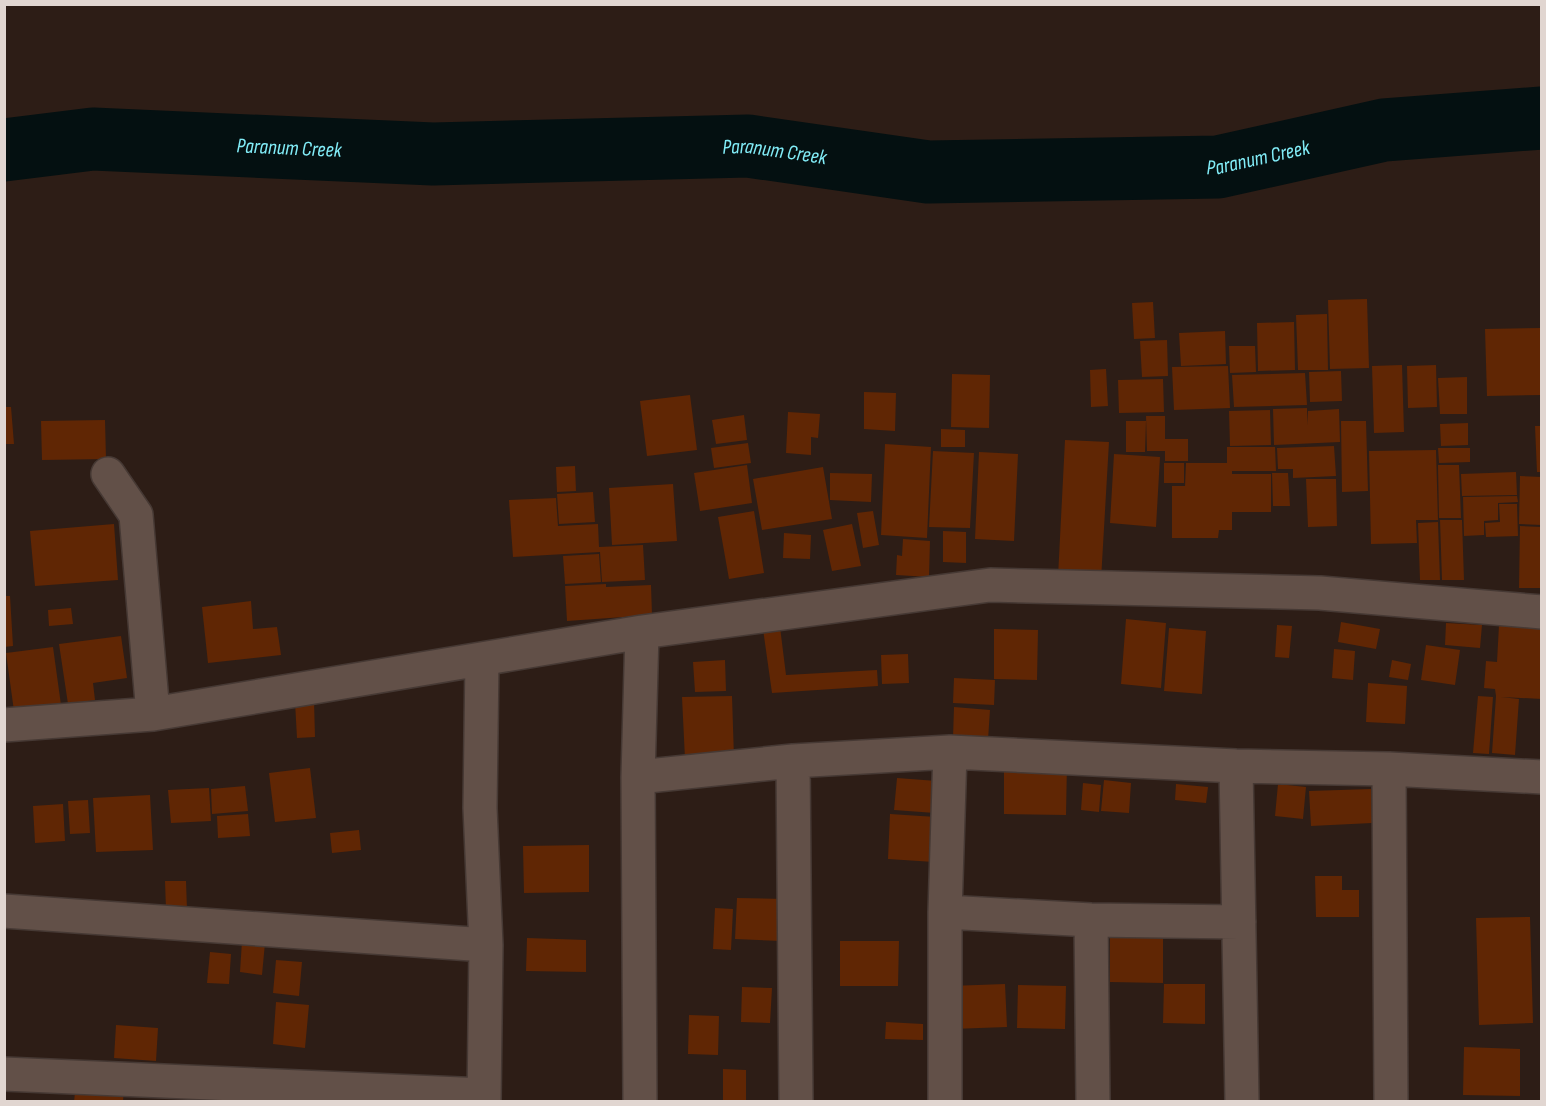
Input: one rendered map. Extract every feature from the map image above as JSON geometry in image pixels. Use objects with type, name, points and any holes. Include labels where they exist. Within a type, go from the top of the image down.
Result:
[{"type":"street","points":[[108,474],[136,515],[153,714]]},
{"type":"street","points":[[4,724],[153,714],[642,632],[990,585],[1320,592],[1542,612]]},
{"type":"street","points":[[640,1101],[638,777],[642,632]]},
{"type":"street","points":[[4,1074],[484,1098],[486,945],[480,808],[482,659]]},
{"type":"street","points":[[638,777],[793,761],[950,752],[1236,766],[1389,769],[1542,777]]},
{"type":"street","points":[[945,1101],[945,912],[950,752]]},
{"type":"street","points":[[793,761],[796,1101]]},
{"type":"street","points":[[1236,766],[1242,1101]]},
{"type":"street","points":[[1389,769],[1391,1101]]},
{"type":"street","points":[[4,911],[486,945]]},
{"type":"street","points":[[945,912],[1091,920],[1239,922]]},
{"type":"street","points":[[1091,920],[1093,1101]]},
{"type":"building","points":[[1367,299],[1369,368],[1330,369],[1328,300]]},
{"type":"building","points":[[1153,302],[1155,338],[1134,339],[1132,303]]},
{"type":"building","points":[[1327,314],[1328,370],[1298,370],[1296,315]]},
{"type":"building","points":[[1294,322],[1295,370],[1258,371],[1257,323]]},
{"type":"building","points":[[1542,328],[1542,395],[1487,396],[1485,329]]},
{"type":"building","points":[[1225,331],[1226,364],[1181,366],[1179,333]]},
{"type":"building","points":[[1167,340],[1168,376],[1142,377],[1140,341]]},
{"type":"building","points":[[1229,346],[1255,346],[1256,372],[1230,373]]},
{"type":"building","points":[[1402,365],[1404,432],[1374,433],[1372,366]]},
{"type":"building","points":[[1436,365],[1437,407],[1408,408],[1407,366]]},
{"type":"building","points":[[1228,366],[1230,408],[1174,410],[1172,367]]},
{"type":"building","points":[[1106,369],[1108,406],[1091,407],[1090,370]]},
{"type":"building","points":[[1341,371],[1342,401],[1310,402],[1309,372]]},
{"type":"building","points":[[1305,373],[1307,405],[1234,407],[1232,375]]},
{"type":"building","points":[[952,374],[990,375],[989,428],[951,427]]},
{"type":"building","points":[[1467,377],[1467,414],[1440,414],[1438,378]]},
{"type":"building","points":[[1163,379],[1164,412],[1119,413],[1118,380]]},
{"type":"building","points":[[864,392],[896,393],[895,431],[864,429]]},
{"type":"building","points":[[690,395],[697,450],[647,456],[640,401]]},
{"type":"building","points":[[4,407],[11,407],[14,444],[4,444]]},
{"type":"building","points":[[1307,408],[1307,425],[1308,411],[1339,409],[1340,442],[1274,445],[1273,409]]},
{"type":"building","points":[[1270,410],[1271,445],[1230,446],[1229,411]]},
{"type":"building","points":[[788,412],[820,414],[818,438],[811,437],[811,455],[786,453]]},
{"type":"building","points":[[744,415],[747,440],[716,444],[712,420]]},
{"type":"building","points":[[1146,416],[1165,416],[1165,439],[1188,439],[1188,461],[1165,461],[1165,451],[1147,451]]},
{"type":"building","points":[[105,420],[106,459],[42,460],[41,421]]},
{"type":"building","points":[[1126,421],[1146,421],[1145,452],[1126,452]]},
{"type":"building","points":[[1341,421],[1366,421],[1368,491],[1342,492]]},
{"type":"building","points":[[1468,423],[1468,445],[1441,446],[1440,424]]},
{"type":"building","points":[[1535,426],[1542,426],[1542,472],[1537,472]]},
{"type":"building","points":[[941,429],[965,430],[965,447],[941,447]]},
{"type":"building","points":[[1065,440],[1109,442],[1101,580],[1058,577]]},
{"type":"building","points":[[748,443],[751,463],[714,468],[711,448]]},
{"type":"building","points":[[885,444],[931,447],[927,538],[881,535]]},
{"type":"building","points":[[1334,446],[1336,476],[1293,478],[1293,469],[1278,469],[1277,448]]},
{"type":"building","points":[[1227,447],[1275,447],[1276,471],[1232,471],[1232,474],[1271,474],[1271,512],[1232,512],[1232,530],[1219,530],[1218,538],[1172,538],[1172,486],[1185,486],[1186,463],[1227,463]]},
{"type":"building","points":[[1438,448],[1470,448],[1470,462],[1439,463]]},
{"type":"building","points":[[1436,450],[1438,520],[1416,520],[1417,543],[1371,544],[1369,451]]},
{"type":"building","points":[[933,451],[974,453],[970,528],[929,527]]},
{"type":"building","points":[[979,452],[1018,454],[1014,541],[975,539]]},
{"type":"building","points":[[1114,454],[1160,457],[1156,527],[1110,523]]},
{"type":"building","points":[[1164,463],[1184,463],[1184,483],[1164,483]]},
{"type":"building","points":[[747,465],[752,503],[700,511],[694,473]]},
{"type":"building","points":[[1438,465],[1459,465],[1461,518],[1439,518]]},
{"type":"building","points":[[575,466],[576,491],[557,492],[556,467]]},
{"type":"building","points":[[823,467],[832,519],[762,530],[753,479]]},
{"type":"building","points":[[1516,472],[1517,495],[1462,496],[1461,474]]},
{"type":"building","points":[[830,473],[872,474],[871,502],[830,500]]},
{"type":"building","points":[[1272,473],[1288,473],[1290,506],[1273,506]]},
{"type":"building","points":[[1520,476],[1542,477],[1542,525],[1519,524]]},
{"type":"building","points":[[1306,479],[1336,479],[1337,526],[1308,527]]},
{"type":"building","points":[[673,484],[677,541],[612,545],[609,488]]},
{"type":"building","points":[[593,492],[595,522],[559,524],[557,494]]},
{"type":"building","points":[[1517,496],[1518,502],[1498,503],[1498,520],[1484,521],[1484,535],[1464,536],[1463,497]]},
{"type":"building","points":[[556,498],[558,526],[598,524],[599,547],[643,545],[645,580],[602,582],[600,552],[513,557],[509,500]]},
{"type":"building","points":[[1499,504],[1517,504],[1518,536],[1486,537],[1485,523],[1500,522]]},
{"type":"building","points":[[754,511],[764,573],[729,579],[718,517]]},
{"type":"building","points":[[873,511],[879,545],[863,548],[857,513]]},
{"type":"building","points":[[1440,520],[1462,520],[1464,580],[1442,580]]},
{"type":"building","points":[[1438,522],[1440,580],[1420,580],[1418,523]]},
{"type":"building","points":[[114,524],[118,580],[35,586],[30,531]]},
{"type":"building","points":[[852,524],[861,566],[832,571],[823,530]]},
{"type":"building","points":[[1520,526],[1542,527],[1542,588],[1519,588]]},
{"type":"building","points":[[943,531],[966,532],[966,563],[943,562]]},
{"type":"building","points":[[784,533],[811,535],[810,559],[783,558]]},
{"type":"building","points":[[903,539],[930,541],[929,577],[896,575],[897,555],[902,556]]},
{"type":"building","points":[[599,554],[601,582],[565,584],[563,556]]},
{"type":"building","points":[[606,584],[606,587],[651,585],[652,615],[567,621],[565,586]]},
{"type":"building","points":[[4,596],[10,596],[13,646],[4,647]]},
{"type":"building","points":[[251,601],[253,629],[277,627],[281,655],[208,663],[202,607]]},
{"type":"building","points":[[71,608],[73,624],[49,626],[48,610]]},
{"type":"building","points":[[1126,619],[1166,623],[1161,688],[1121,684]]},
{"type":"building","points":[[1341,622],[1380,629],[1376,649],[1338,642]]},
{"type":"building","points":[[1446,623],[1482,625],[1480,648],[1445,645]]},
{"type":"building","points":[[1277,625],[1292,626],[1289,658],[1275,657]]},
{"type":"building","points":[[1499,625],[1542,628],[1542,699],[1501,697],[1519,699],[1515,755],[1492,753],[1496,696],[1495,689],[1484,688],[1486,661],[1497,662]]},
{"type":"building","points":[[780,627],[786,675],[877,670],[878,686],[772,693],[763,629]]},
{"type":"building","points":[[1169,628],[1206,631],[1202,694],[1164,691]]},
{"type":"building","points":[[994,629],[1038,630],[1037,680],[994,679]]},
{"type":"building","points":[[121,636],[127,678],[93,683],[95,700],[68,704],[59,644]]},
{"type":"building","points":[[1426,645],[1460,650],[1455,685],[1421,680]]},
{"type":"building","points":[[53,647],[61,705],[14,711],[6,653]]},
{"type":"building","points":[[1334,649],[1355,651],[1353,680],[1332,678]]},
{"type":"building","points":[[908,654],[909,683],[882,684],[881,655]]},
{"type":"building","points":[[725,660],[726,691],[695,692],[693,662]]},
{"type":"building","points":[[1392,660],[1411,664],[1408,680],[1389,677]]},
{"type":"building","points":[[954,678],[995,680],[994,705],[953,703]]},
{"type":"building","points":[[1368,683],[1407,686],[1405,724],[1366,722]]},
{"type":"building","points":[[732,696],[734,758],[685,759],[682,697]]},
{"type":"building","points":[[1478,696],[1493,697],[1489,754],[1473,753]]},
{"type":"building","points":[[314,701],[315,737],[297,738],[295,702]]},
{"type":"building","points":[[954,707],[990,710],[988,740],[953,738]]},
{"type":"building","points":[[1004,762],[1067,763],[1066,815],[1004,814]]},
{"type":"building","points":[[310,768],[316,818],[275,822],[269,773]]},
{"type":"building","points":[[897,778],[937,781],[935,813],[894,810]]},
{"type":"building","points":[[1104,780],[1131,783],[1129,813],[1101,811]]},
{"type":"building","points":[[1083,783],[1101,785],[1099,812],[1081,810]]},
{"type":"building","points":[[1176,784],[1208,787],[1206,803],[1175,800]]},
{"type":"building","points":[[1278,784],[1306,787],[1303,819],[1275,816]]},
{"type":"building","points":[[245,786],[248,811],[212,814],[211,789]]},
{"type":"building","points":[[209,788],[211,821],[171,823],[168,790]]},
{"type":"building","points":[[1371,789],[1372,823],[1311,826],[1309,791]]},
{"type":"building","points":[[150,795],[153,850],[96,852],[93,798]]},
{"type":"building","points":[[88,800],[90,833],[70,834],[68,801]]},
{"type":"building","points":[[63,804],[65,841],[35,843],[33,806]]},
{"type":"building","points":[[248,814],[250,836],[218,838],[217,816]]},
{"type":"building","points":[[890,814],[936,817],[934,862],[888,859]]},
{"type":"building","points":[[359,830],[361,850],[332,853],[330,833]]},
{"type":"building","points":[[589,845],[589,892],[524,893],[523,846]]},
{"type":"building","points":[[1315,876],[1342,876],[1342,890],[1359,890],[1359,917],[1316,917]]},
{"type":"building","points":[[165,881],[186,881],[187,910],[166,910]]},
{"type":"building","points":[[737,898],[784,899],[782,941],[735,939]]},
{"type":"building","points":[[715,908],[733,909],[731,950],[713,949]]},
{"type":"building","points":[[1530,917],[1533,1023],[1479,1025],[1476,918]]},
{"type":"building","points":[[1110,936],[1163,937],[1163,983],[1110,982]]},
{"type":"building","points":[[527,938],[586,940],[586,972],[526,971]]},
{"type":"building","points":[[242,941],[265,943],[262,975],[240,972]]},
{"type":"building","points":[[840,941],[899,941],[898,986],[840,986]]},
{"type":"building","points":[[210,952],[231,954],[229,984],[207,983]]},
{"type":"building","points":[[276,960],[302,962],[299,996],[273,993]]},
{"type":"building","points":[[1005,984],[1007,1027],[952,1029],[950,986]]},
{"type":"building","points":[[1164,984],[1205,984],[1205,1024],[1163,1023]]},
{"type":"building","points":[[1018,985],[1066,986],[1065,1029],[1017,1028]]},
{"type":"building","points":[[742,987],[772,988],[770,1023],[741,1022]]},
{"type":"building","points":[[276,1002],[309,1005],[305,1048],[273,1044]]},
{"type":"building","points":[[689,1015],[719,1016],[718,1055],[688,1054]]},
{"type":"building","points":[[886,1022],[923,1024],[923,1040],[885,1039]]},
{"type":"building","points":[[116,1025],[158,1028],[156,1061],[114,1058]]},
{"type":"building","points":[[1464,1047],[1520,1049],[1520,1096],[1463,1095]]},
{"type":"building","points":[[723,1069],[746,1070],[746,1102],[723,1102]]},
{"type":"building","points":[[76,1082],[124,1086],[123,1102],[74,1102]]},
{"type":"waterway","name":"Paranum Creek","points":[[4,150],[93,139],[433,154],[748,146],[928,172],[1218,167],[1384,130],[1542,118]]}]
